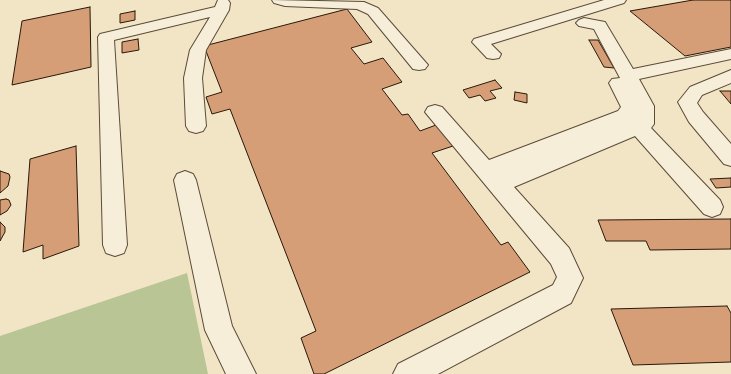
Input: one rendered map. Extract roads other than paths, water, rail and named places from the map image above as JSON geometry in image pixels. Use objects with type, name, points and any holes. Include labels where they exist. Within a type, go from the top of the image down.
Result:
[{"type":"lane","points":[[279,0],[306,4],[359,5],[373,12],[419,65]]},
{"type":"lane","points":[[493,54],[480,42],[582,18],[619,0]]},
{"type":"lane","points":[[196,126],[193,78],[198,50],[223,5]]},
{"type":"lane","points":[[115,246],[106,37],[223,5]]},
{"type":"lane","points":[[492,177],[644,124],[645,106],[600,25],[582,18]]},
{"type":"lane","points":[[492,177],[625,116],[631,108],[582,18]]},
{"type":"lane","points":[[628,76],[731,54]]},
{"type":"lane","points":[[731,76],[696,91],[687,102],[696,117],[731,158]]},
{"type":"lane","points":[[408,374],[562,294],[570,278],[560,256],[436,112]]},
{"type":"lane","points":[[638,126],[712,207]]},
{"type":"lane","points":[[185,180],[219,330],[240,374]]}]
